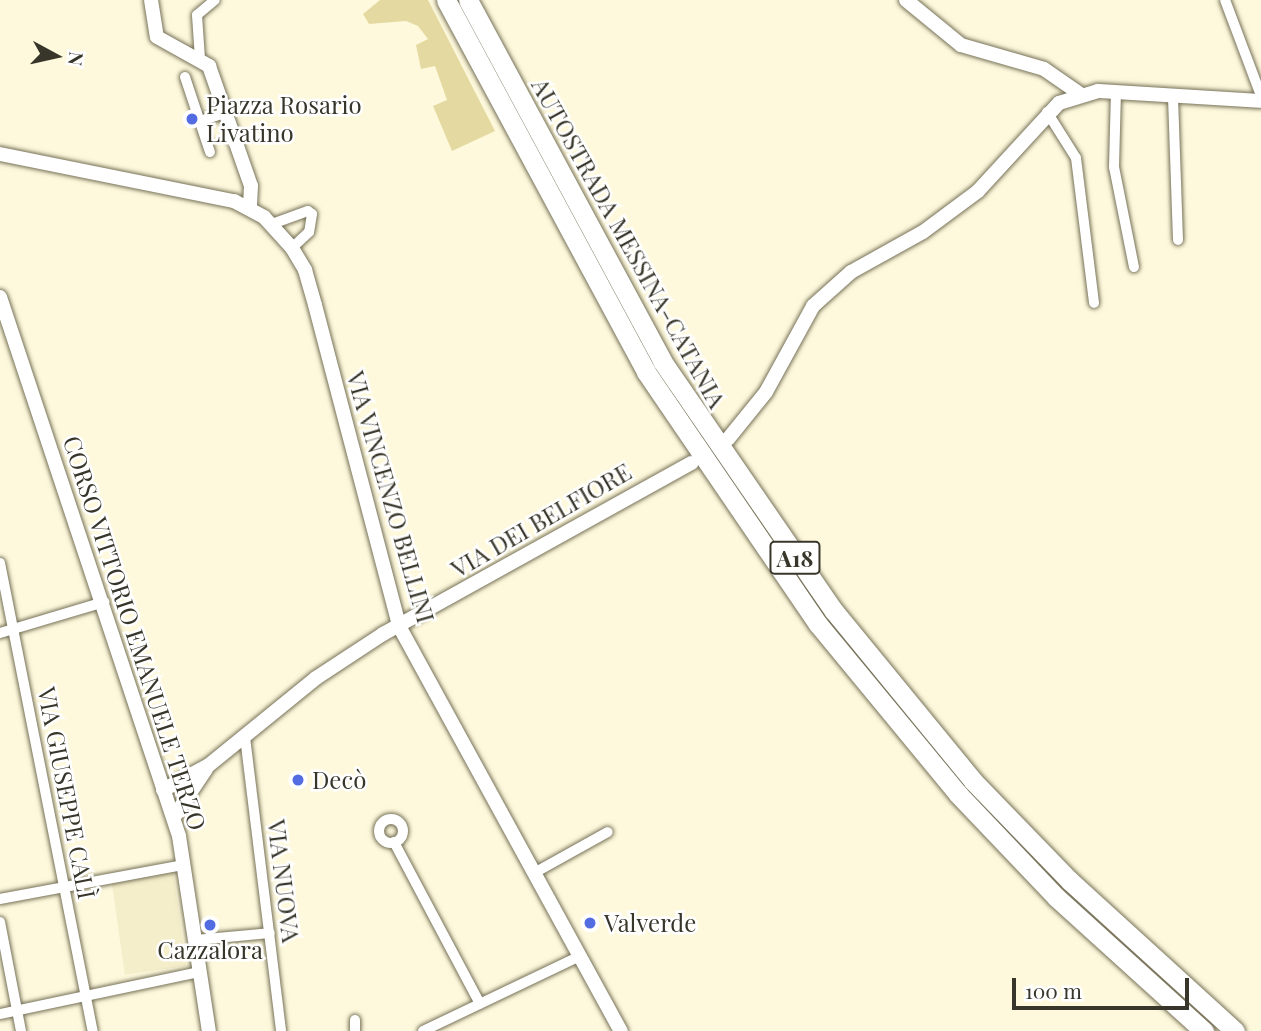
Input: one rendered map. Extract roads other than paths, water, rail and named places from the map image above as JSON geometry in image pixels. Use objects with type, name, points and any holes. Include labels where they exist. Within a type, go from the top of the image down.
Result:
[{"type":"highway","name":"AUTOSTRADA MESSINA-CATANIA","points":[[446,0],[646,372],[818,624],[958,794],[1056,897],[1204,1031]]},
{"type":"highway","name":"AUTOSTRADA MESSINA-CATANIA","points":[[468,0],[662,361],[826,601],[885,680],[973,781],[1070,881],[1235,1031]]},
{"type":"street","points":[[151,0],[157,37],[202,60]]},
{"type":"street","points":[[215,0],[197,15],[202,60],[225,113],[251,187],[250,208]]},
{"type":"street","points":[[905,0],[961,45],[1044,69],[1080,94]]},
{"type":"street","points":[[728,439],[766,392],[813,306],[851,272],[923,232],[969,198],[1047,112],[1080,94],[1116,91],[1173,97],[1261,98],[1225,0]]},
{"type":"street","points":[[185,77],[210,152]]},
{"type":"street","points":[[1116,91],[1114,167],[1134,267]]},
{"type":"street","points":[[1173,97],[1178,240]]},
{"type":"street","points":[[1047,112],[1076,158],[1094,303]]},
{"type":"street","points":[[200,121],[225,113]]},
{"type":"street","points":[[0,147],[36,158]]},
{"type":"street","points":[[0,154],[36,158]]},
{"type":"street","name":"VIA VINCENZO BELLINI","points":[[36,158],[211,194],[250,208],[272,224],[292,247],[305,270],[315,305],[399,626],[537,872],[621,1031]]},
{"type":"street","points":[[272,224],[308,211],[312,214],[309,232],[292,247]]},
{"type":"street","name":"CORSO VITTORIO EMANUELE TERZO","points":[[0,297],[174,817],[184,865],[209,1031]]},
{"type":"street","name":"VIA DEI BELFIORE","points":[[209,765],[316,678],[399,626],[692,463]]},
{"type":"street","name":"VIA GIUSEPPE CALÌ","points":[[0,563],[93,1031]]},
{"type":"street","points":[[0,633],[104,602]]},
{"type":"street","name":"VIA NUOVA","points":[[245,737],[281,1031]]},
{"type":"street","points":[[163,790],[209,765]]},
{"type":"street","points":[[174,817],[209,765]]},
{"type":"street","points":[[537,872],[608,832]]},
{"type":"street","points":[[394,842],[480,1004]]},
{"type":"street","points":[[0,899],[184,865]]},
{"type":"street","points":[[0,922],[21,1031]]},
{"type":"street","points":[[195,940],[270,933]]},
{"type":"street","points":[[424,1031],[580,956]]},
{"type":"street","points":[[0,1014],[200,972]]},
{"type":"place","name":"Piazza Rosario Livatino","points":[[192,119]]},
{"type":"place","name":"Decò","points":[[298,780]]},
{"type":"place","name":"Valverde","points":[[590,923]]},
{"type":"place","name":"Cazzalora","points":[[210,925]]}]
